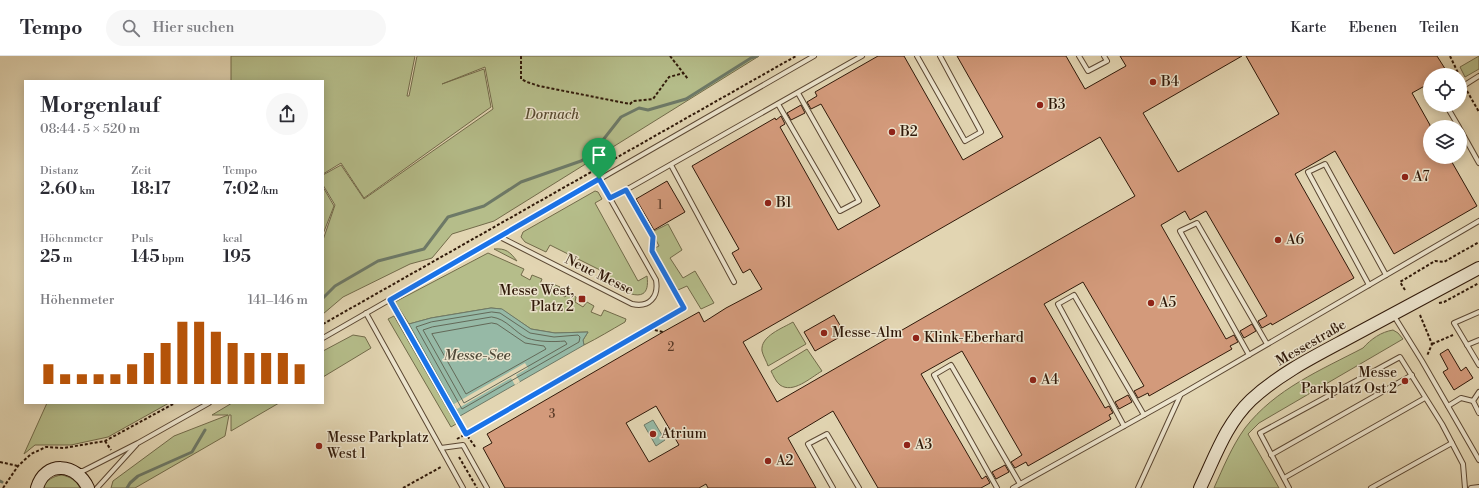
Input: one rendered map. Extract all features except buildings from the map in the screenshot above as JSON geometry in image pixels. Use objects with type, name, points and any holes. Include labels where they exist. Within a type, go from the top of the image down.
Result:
[{"type":"street","name":"Messestraße","points":[[1200,488],[1220,443],[1232,422],[1251,400],[1278,378],[1479,268]]},
{"type":"street","points":[[37,488],[38,482],[44,475],[57,468],[73,470],[84,480],[88,488]]},
{"type":"lane","points":[[324,337],[814,56]]},
{"type":"lane","points":[[610,198],[862,56]]},
{"type":"lane","points":[[917,56],[965,141],[981,132],[940,56]]},
{"type":"lane","points":[[1079,56],[1088,71],[1107,61],[1104,56]]},
{"type":"lane","points":[[1467,84],[1479,76]]},
{"type":"lane","points":[[778,104],[840,211],[858,201],[798,93]]},
{"type":"lane","points":[[1467,142],[1479,163]]},
{"type":"lane","points":[[1370,285],[1308,172],[1317,164],[1325,164],[1386,275]]},
{"type":"lane","points":[[671,165],[734,282]]},
{"type":"lane","name":"Neue Messe","points":[[500,237],[632,304],[646,304],[656,295],[658,288],[656,280],[599,179]]},
{"type":"lane","points":[[1013,488],[1180,395],[1479,221]]},
{"type":"lane","points":[[1249,355],[1180,231],[1197,223],[1267,344]]},
{"type":"lane","points":[[1124,426],[1058,304],[1074,295],[1144,415]]},
{"type":"lane","points":[[1479,312],[1454,323],[1479,365]]},
{"type":"lane","points":[[366,313],[463,488]]},
{"type":"lane","points":[[1393,314],[1479,460]]},
{"type":"lane","points":[[1467,345],[1479,340]]},
{"type":"lane","points":[[1289,488],[1260,434],[1400,357],[1452,442],[1463,464],[1465,488]]},
{"type":"lane","points":[[997,488],[934,374],[951,365],[1020,484]]},
{"type":"lane","points":[[1271,455],[1412,375]]},
{"type":"lane","points":[[1473,401],[1479,392]]},
{"type":"lane","points":[[1138,488],[1180,395]]},
{"type":"lane","points":[[1284,478],[1425,398]]},
{"type":"lane","points":[[1448,406],[1461,398],[1473,401],[1479,413]]},
{"type":"lane","points":[[73,470],[82,471],[115,455],[207,404]]},
{"type":"lane","points":[[833,488],[808,444],[827,434],[858,488]]},
{"type":"lane","points":[[1371,488],[1452,442]]},
{"type":"lane","points":[[97,488],[138,443]]},
{"type":"lane","points":[[441,448],[463,445],[487,488]]},
{"type":"lane","points":[[1471,488],[1479,487]]},
{"type":"path","points":[[521,56],[521,79],[527,82],[539,86],[630,104],[653,98],[669,77],[684,73]]},
{"type":"path","points":[[670,56],[688,79]]},
{"type":"path","points":[[324,323],[796,56]]},
{"type":"path","points":[[1450,56],[1456,68]]},
{"type":"path","points":[[1467,94],[1479,112]]},
{"type":"path","points":[[441,448],[684,308],[652,251],[653,237],[626,190]]},
{"type":"path","points":[[1405,290],[1400,282],[1435,261],[1444,262],[1479,242]]},
{"type":"path","points":[[1438,303],[1444,302],[1479,283]]},
{"type":"path","points":[[390,300],[466,434],[476,448]]},
{"type":"path","points":[[1420,315],[1432,344]]},
{"type":"path","points":[[649,328],[663,332]]},
{"type":"path","points":[[1422,361],[1428,354],[1432,344],[1459,332]]},
{"type":"path","points":[[3,488],[18,466],[31,454],[46,447],[64,448],[105,441],[173,404]]},
{"type":"path","points":[[105,441],[115,455]]},
{"type":"path","points":[[459,457],[477,488]]},
{"type":"path","points":[[0,462],[18,466]]},
{"type":"path","points":[[403,488],[441,467]]},
{"type":"green space","name":"Dornach","points":[[231,56],[415,56],[407,96],[409,96],[417,56],[759,56],[494,221],[452,234],[432,258],[410,264],[343,297],[324,313],[324,237],[335,205],[324,187],[324,174],[341,165],[364,199],[493,109],[485,67],[442,84],[484,69],[491,107],[364,198],[341,163],[324,173],[324,80],[231,80]]},
{"type":"green space","points":[[1479,56],[1479,69],[1467,76],[1467,68],[1460,67]]},
{"type":"green space","points":[[324,189],[334,206],[324,231]]},
{"type":"green space","points":[[595,191],[598,192],[602,199],[595,203],[638,281],[647,276],[647,287],[644,293],[639,295],[623,291],[600,279],[604,272],[550,245],[546,252],[525,242],[521,237],[523,232]]},
{"type":"green space","points":[[668,224],[682,250],[670,258],[683,278],[695,271],[714,303],[701,309],[687,286],[678,290],[653,249],[659,246],[652,232]]},
{"type":"green space","points":[[494,249],[502,249],[507,251],[517,261]]},
{"type":"green space","points":[[488,253],[524,269],[521,275],[530,280],[532,275],[542,279],[540,284],[548,288],[551,283],[560,287],[557,293],[565,297],[568,293],[576,297],[575,302],[583,307],[587,302],[594,306],[591,312],[601,316],[604,310],[626,319],[625,322],[584,345],[583,340],[588,332],[555,333],[531,329],[501,309],[491,308],[431,318],[409,324],[395,302]]},
{"type":"green space","points":[[394,316],[456,424],[451,427],[388,319]]},
{"type":"green space","points":[[793,322],[806,344],[768,366],[763,355],[762,346],[768,337],[773,333]]},
{"type":"green space","points":[[1393,330],[1403,339],[1259,423],[1248,434],[1279,488],[1214,488],[1240,435],[1257,414],[1270,402],[1284,391],[1315,373],[1363,348],[1376,336]]},
{"type":"green space","points":[[353,335],[365,337],[371,348],[324,376],[324,350]]},
{"type":"green space","points":[[807,349],[822,371],[807,381],[790,388],[780,385],[771,371]]},
{"type":"green space","points":[[47,404],[167,404],[108,437],[71,445],[35,445],[24,454]]},
{"type":"green space","points":[[230,404],[277,404],[231,431],[231,415],[229,415],[225,436],[135,488],[111,488],[113,481],[174,436],[228,415],[212,415]]},
{"type":"green space","points":[[62,475],[72,479],[80,488],[42,488],[50,479]]},
{"type":"water","name":"Messe-See","points":[[491,308],[502,309],[531,329],[555,333],[588,332],[583,340],[584,345],[460,416],[409,324],[431,318]]},
{"type":"water","points":[[653,420],[665,440],[656,446],[644,425]]},
{"type":"pier","points":[[525,363],[528,368],[516,375],[520,382],[515,385],[511,378],[457,409],[454,404]]},
{"type":"waterway","points":[[324,297],[335,286],[378,261],[424,249],[448,217],[484,206],[521,182],[581,161],[592,154],[621,117],[639,108],[648,110],[686,99],[751,58],[757,56]]},
{"type":"waterway","points":[[127,488],[138,476],[192,452],[205,430]]},
{"type":"place","name":"B4","points":[[1153,82]]},
{"type":"place","name":"B3","points":[[1040,105]]},
{"type":"place","name":"B2","points":[[892,132]]},
{"type":"place","name":"A7","points":[[1405,177]]},
{"type":"place","name":"B1","points":[[768,203]]},
{"type":"place","name":"A6","points":[[1278,240]]},
{"type":"place","name":"Messe West, Platz 2","points":[[582,299]]},
{"type":"place","name":"A5","points":[[1151,303]]},
{"type":"place","name":"Messe-Alm","points":[[824,333]]},
{"type":"place","name":"Klink-Eberhard","points":[[916,338]]},
{"type":"place","name":"A4","points":[[1033,380]]},
{"type":"place","name":"Messe Parkplatz Ost 2","points":[[1405,381]]},
{"type":"place","name":"Atrium","points":[[653,434]]},
{"type":"place","name":"A3","points":[[907,445]]},
{"type":"place","name":"Messe Parkplatz West 1","points":[[319,446]]},
{"type":"place","name":"A2","points":[[768,461]]},
{"type":"route","points":[[599,179],[610,198],[626,190],[653,237],[652,251],[684,308],[466,434],[390,300],[599,179]]}]
